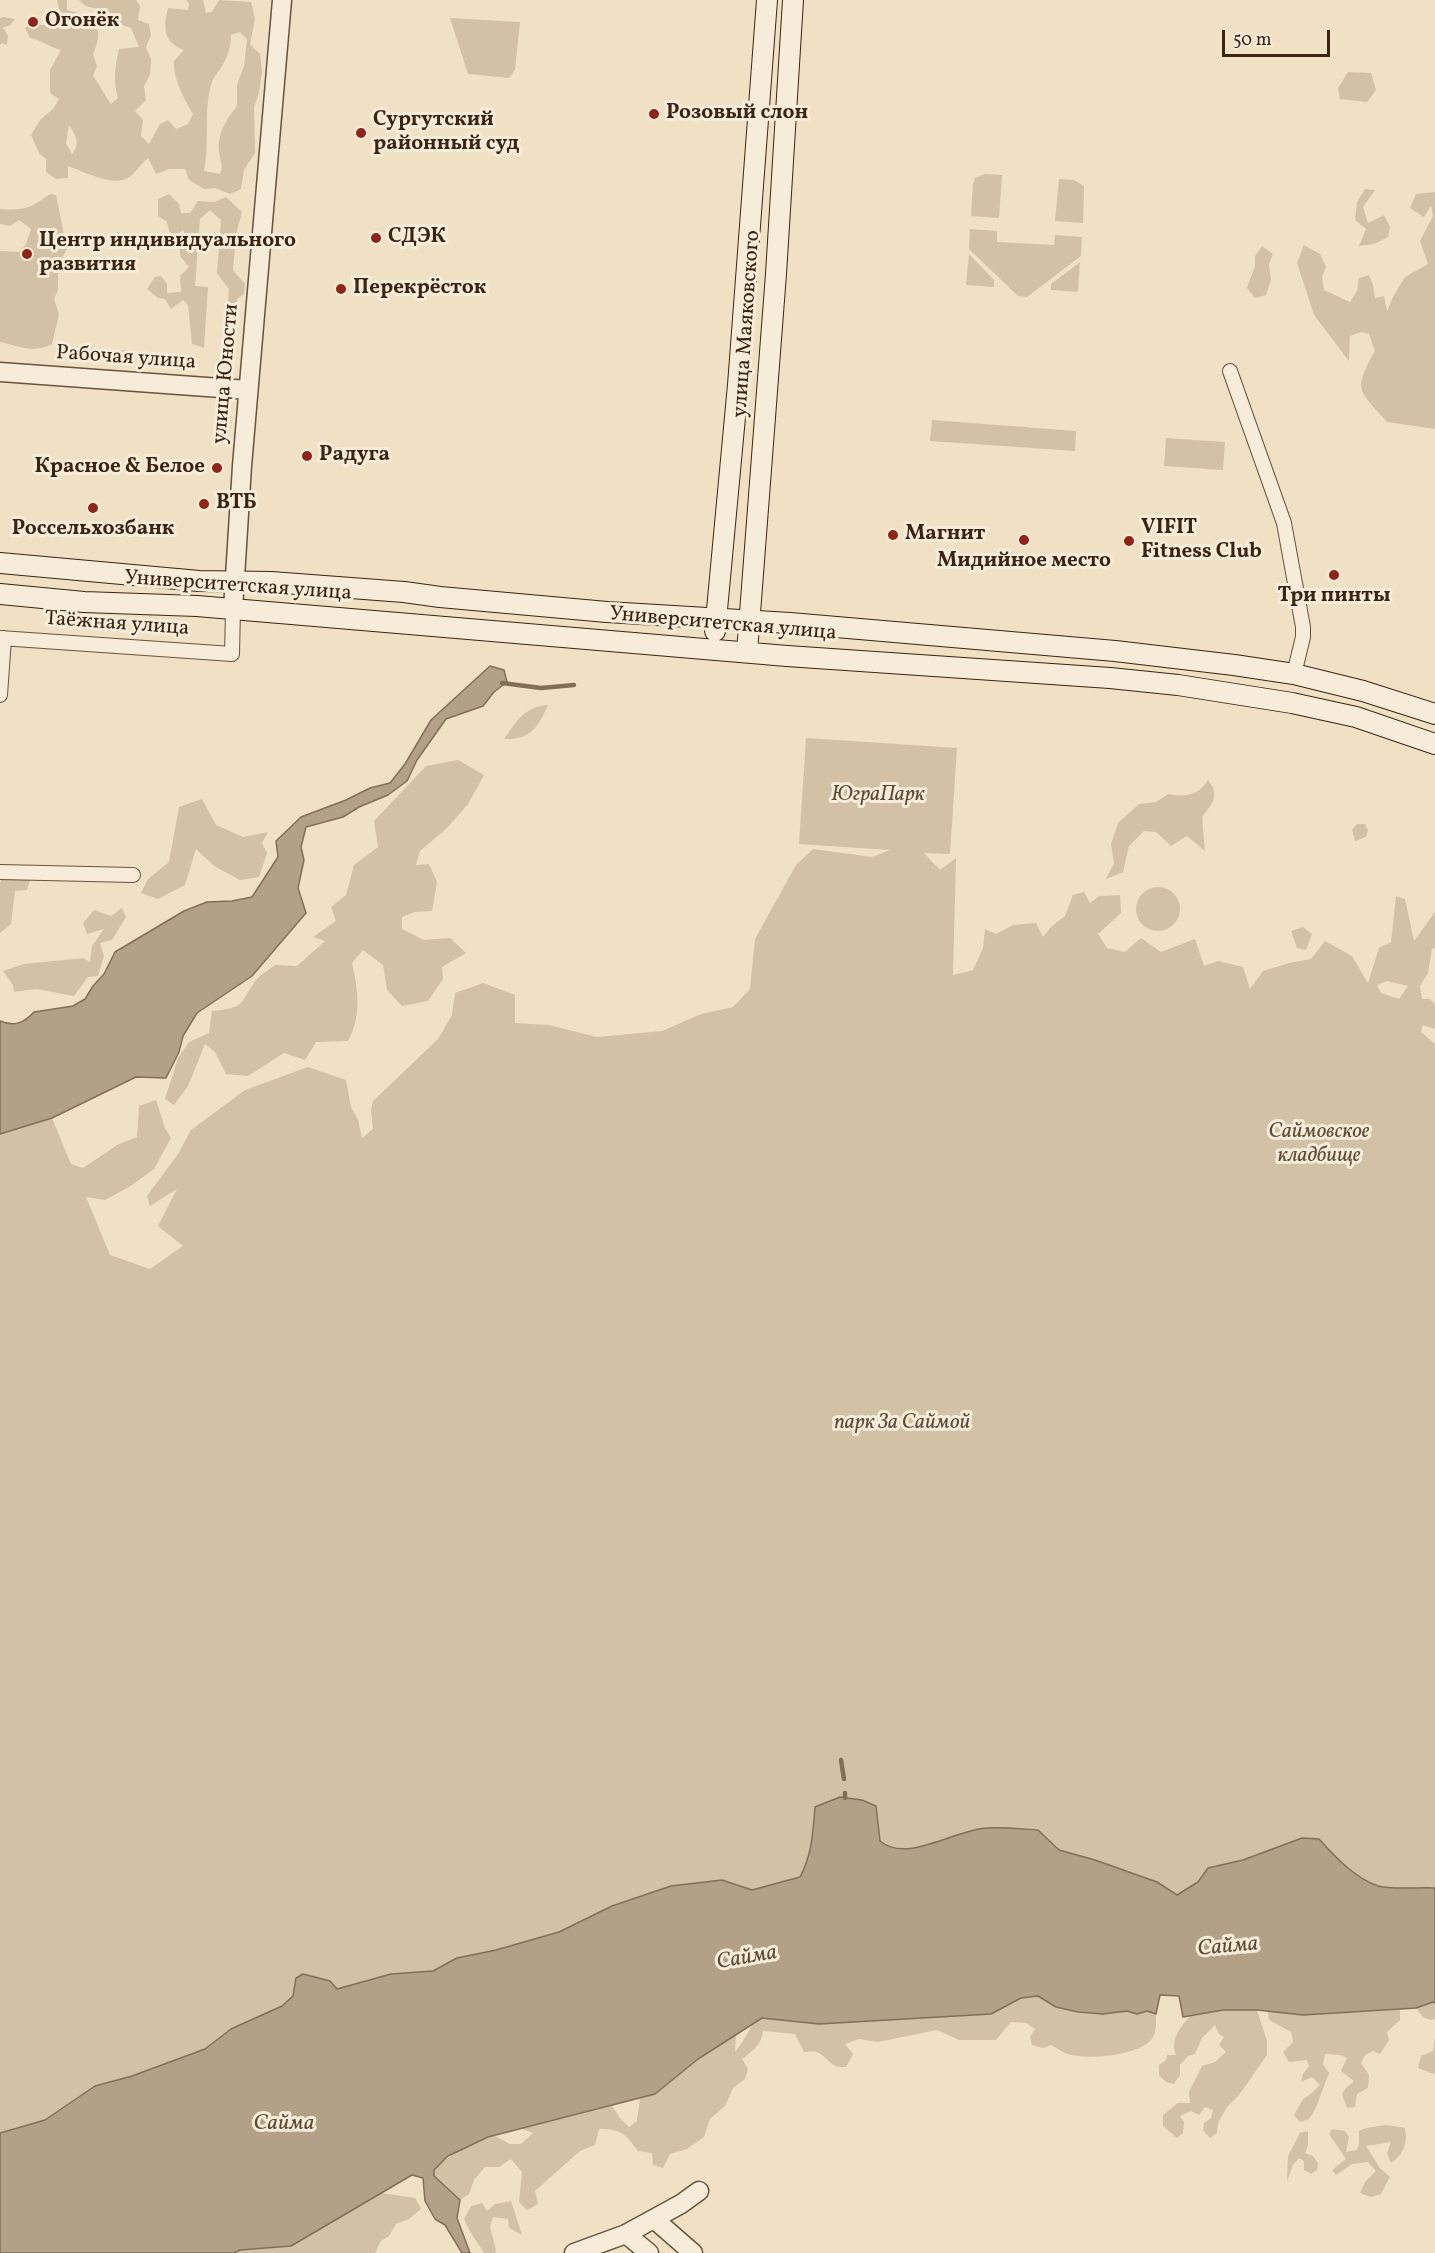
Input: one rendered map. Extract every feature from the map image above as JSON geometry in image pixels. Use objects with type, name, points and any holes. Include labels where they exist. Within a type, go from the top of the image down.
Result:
[{"type":"main road","name":"улица Маяковского","points":[[714,648],[740,362],[767,0]]},
{"type":"main road","name":"улица Маяковского","points":[[747,652],[777,274],[793,0]]},
{"type":"main road","name":"Университетская улица","points":[[0,563],[199,581],[235,580],[404,592],[607,612],[790,623],[1115,651],[1234,664],[1294,674],[1363,691],[1435,714]]},
{"type":"main road","name":"Университетская улица","points":[[0,594],[84,602],[232,609],[1178,685],[1292,703],[1346,715],[1435,744]]},
{"type":"street","name":"улица Юности","points":[[232,609],[248,390],[282,0]]},
{"type":"street","points":[[1230,371],[1284,523],[1304,637],[1294,674]]},
{"type":"street","name":"Рабочая улица","points":[[0,372],[248,390]]},
{"type":"street","name":"Таёжная улица","points":[[2,638],[232,654],[232,609]]},
{"type":"street","points":[[0,695],[2,638]]},
{"type":"street","points":[[0,872],[133,875]]},
{"type":"street","points":[[574,2253],[626,2234],[699,2191]]},
{"type":"street","points":[[654,2219],[693,2253]]},
{"type":"street","points":[[626,2234],[649,2253]]},
{"type":"green space","points":[[57,0],[67,0],[67,10],[84,15],[95,23],[98,36],[93,54],[97,66],[93,76],[111,104],[118,98],[115,74],[119,49],[139,47],[131,28],[111,21],[107,8],[92,8],[79,0],[136,0],[140,6],[138,20],[149,24],[151,35],[146,47],[151,59],[150,75],[144,86],[146,100],[135,111],[143,120],[141,136],[149,144],[160,124],[168,120],[176,129],[188,124],[193,114],[175,74],[174,61],[184,50],[172,43],[166,34],[165,22],[168,8],[188,10],[189,3],[186,0],[203,0],[206,13],[212,12],[219,0],[251,2],[255,19],[250,44],[260,54],[262,72],[254,107],[255,153],[244,170],[241,189],[230,194],[215,188],[204,189],[189,180],[185,169],[169,169],[156,174],[148,158],[131,176],[114,181],[68,166],[68,178],[56,179],[46,172],[46,159],[39,153],[31,135],[41,119],[53,109],[59,99],[50,93],[50,70],[61,50],[30,38],[25,28],[32,23],[40,25],[54,22],[61,17]],"holes":[[[240,32],[247,39],[244,66],[237,85],[237,106],[221,132],[219,144],[221,171],[220,174],[204,171],[209,92],[227,55],[231,35]],[[69,125],[77,143],[72,154],[66,143]]]},
{"type":"green space","points":[[0,18],[15,19],[9,26],[3,27],[8,36],[7,45],[2,43],[0,45]]},
{"type":"green space","points":[[450,18],[520,22],[515,70],[509,78],[468,74]]},
{"type":"green space","points":[[1348,72],[1371,73],[1376,90],[1367,102],[1340,99],[1338,88]]},
{"type":"green space","points":[[985,174],[1002,175],[999,218],[971,216],[975,178]]},
{"type":"green space","points":[[1059,179],[1074,180],[1084,186],[1083,223],[1055,221]]},
{"type":"green space","points":[[1365,189],[1375,190],[1363,207],[1368,223],[1384,215],[1390,227],[1388,237],[1374,244],[1359,246],[1366,229],[1355,220],[1357,202]]},
{"type":"green space","points":[[1435,192],[1435,429],[1387,422],[1370,403],[1361,383],[1375,351],[1369,334],[1361,332],[1350,336],[1349,361],[1314,315],[1297,263],[1304,245],[1320,254],[1326,267],[1322,277],[1324,290],[1350,302],[1357,291],[1359,278],[1369,275],[1375,298],[1384,296],[1387,311],[1405,277],[1428,264],[1420,241],[1433,216],[1431,206],[1424,217],[1410,208],[1416,194]]},
{"type":"green space","name":"Центр индивидуального развития","points":[[50,194],[56,195],[67,249],[58,265],[58,290],[54,299],[59,314],[52,344],[32,349],[0,342],[0,251],[20,252],[26,244],[31,229],[19,220],[10,226],[0,224],[0,209],[27,208]]},
{"type":"green space","points":[[169,194],[179,204],[181,213],[190,213],[198,201],[214,202],[226,197],[242,212],[236,235],[233,270],[245,284],[244,294],[237,299],[238,312],[227,322],[229,289],[217,273],[221,220],[210,210],[200,219],[195,286],[208,287],[204,348],[192,344],[188,305],[183,300],[171,309],[165,299],[158,298],[147,289],[155,277],[161,276],[167,284],[167,293],[181,292],[180,276],[189,267],[180,256],[179,243],[186,237],[183,230],[175,237],[169,231],[167,222],[158,216],[158,199]]},
{"type":"green space","points":[[970,229],[997,231],[997,242],[1054,245],[1055,235],[1082,237],[1081,256],[1027,297],[1018,296],[969,249]]},
{"type":"green space","points":[[1262,246],[1273,254],[1269,264],[1271,280],[1266,295],[1255,298],[1247,288],[1255,266],[1255,256]]},
{"type":"green space","points":[[969,254],[994,280],[994,287],[966,285]]},
{"type":"green space","points":[[1080,262],[1078,292],[1051,290],[1051,284]]},
{"type":"green space","points":[[71,346],[130,351],[123,359],[75,354]]},
{"type":"green space","points":[[932,420],[1076,431],[1075,451],[930,441]]},
{"type":"green space","points":[[1166,438],[1225,442],[1223,470],[1164,466]]},
{"type":"green space","points":[[548,705],[541,720],[532,731],[521,737],[504,739],[527,712]]},
{"type":"green space","name":"парк За Саймой","points":[[806,738],[957,748],[950,854],[924,853],[940,870],[956,858],[953,975],[973,970],[983,948],[985,929],[996,934],[1013,925],[1036,923],[1043,937],[1065,916],[1073,895],[1084,892],[1090,903],[1099,896],[1120,895],[1121,913],[1098,934],[1107,948],[1125,952],[1141,938],[1161,952],[1195,939],[1204,966],[1218,961],[1243,967],[1250,989],[1263,971],[1311,959],[1325,941],[1352,956],[1368,983],[1379,948],[1391,942],[1396,896],[1405,899],[1414,941],[1435,912],[1435,949],[1432,948],[1428,973],[1420,986],[1422,999],[1430,999],[1435,1004],[1435,1029],[1423,1025],[1421,1032],[1435,1044],[1435,1888],[1378,1886],[1353,1872],[1319,1840],[1302,1838],[1243,1860],[1208,1868],[1198,1882],[1177,1895],[1157,1882],[1059,1850],[1038,1830],[987,1828],[918,1847],[891,1847],[880,1841],[876,1806],[815,1808],[809,1852],[800,1877],[752,1890],[722,1880],[612,1906],[559,1932],[496,1950],[457,1958],[433,1971],[391,1974],[337,1989],[296,1978],[293,1996],[282,2006],[231,2029],[205,2049],[132,2076],[95,2086],[45,2120],[0,2133],[0,1134],[52,1118],[71,1164],[83,1168],[117,1145],[137,1137],[139,1106],[156,1100],[165,1128],[171,1138],[154,1169],[131,1186],[105,1200],[86,1197],[110,1255],[150,1269],[183,1246],[158,1226],[177,1189],[150,1206],[147,1196],[178,1154],[191,1130],[245,1090],[308,1067],[346,1080],[351,1107],[358,1120],[362,1138],[373,1129],[371,1110],[373,1101],[438,1039],[452,1015],[455,993],[483,983],[515,995],[515,1023],[549,1025],[597,1037],[662,1031],[701,1014],[733,1007],[750,989],[755,939],[796,865],[813,849],[872,857],[890,850],[799,844]],"holes":[[[1387,981],[1408,986],[1399,999],[1381,993],[1377,985]]]},
{"type":"green space","points":[[458,760],[484,775],[468,804],[447,828],[420,851],[416,865],[429,864],[437,882],[432,911],[415,912],[402,917],[402,929],[424,940],[450,938],[466,953],[442,967],[443,979],[428,1001],[402,1006],[387,990],[383,965],[363,950],[352,963],[358,1003],[355,1022],[348,1041],[316,1042],[305,1060],[284,1053],[248,1076],[226,1074],[215,1052],[205,1044],[188,1086],[174,1105],[165,1099],[178,1058],[189,1042],[209,1033],[212,1011],[236,1006],[244,1000],[256,980],[275,965],[297,966],[325,941],[313,937],[336,921],[331,907],[346,895],[354,865],[378,847],[374,821],[426,766]]},
{"type":"green space","points":[[1208,780],[1214,791],[1214,799],[1202,817],[1205,851],[1187,836],[1171,846],[1156,832],[1144,831],[1129,846],[1123,872],[1106,879],[1114,863],[1111,844],[1118,823],[1139,804],[1156,802],[1168,794],[1191,794],[1200,789]]},
{"type":"green space","points":[[202,799],[216,825],[243,837],[268,832],[262,843],[267,853],[259,877],[240,880],[214,866],[196,849],[185,885],[158,899],[141,893],[148,879],[169,862],[179,807]]},
{"type":"green space","points":[[1357,824],[1365,824],[1368,830],[1366,837],[1355,841],[1352,830]]},
{"type":"green space","points":[[2,877],[30,880],[27,890],[15,891],[11,924],[0,933],[0,883]]},
{"type":"green space","points":[[1158,887],[1167,888],[1174,893],[1179,900],[1179,918],[1174,925],[1167,930],[1158,931],[1149,930],[1142,925],[1137,918],[1136,909],[1137,900],[1142,893],[1149,888]]},
{"type":"green space","points":[[122,908],[126,917],[112,940],[100,943],[104,956],[98,976],[88,977],[74,996],[36,989],[14,992],[13,985],[3,971],[24,964],[83,958],[90,962],[92,946],[104,929],[87,934],[83,923],[94,910],[111,916]]},
{"type":"green space","points":[[1303,927],[1312,934],[1306,950],[1297,948],[1291,931]]},
{"type":"green space","points":[[1038,1996],[1056,2007],[1078,2012],[1103,2014],[1127,2011],[1137,2014],[1147,2011],[1156,2014],[1154,2035],[1150,2041],[1134,2050],[1110,2055],[1076,2056],[1051,2045],[1043,2048],[1032,2045],[1030,2037],[1035,2029],[1026,2023],[1011,2022],[996,2040],[959,2040],[937,2030],[878,2042],[859,2039],[845,2044],[853,2054],[846,2067],[843,2067],[831,2063],[820,2053],[804,2052],[795,2034],[763,2031],[759,2044],[742,2059],[748,2069],[745,2079],[733,2088],[725,2106],[710,2119],[704,2137],[687,2149],[670,2154],[663,2168],[653,2165],[652,2153],[638,2151],[622,2133],[599,2129],[595,2145],[580,2151],[535,2191],[538,2204],[527,2210],[519,2202],[522,2172],[511,2159],[499,2167],[485,2167],[474,2180],[469,2194],[460,2200],[434,2177],[434,2170],[440,2164],[478,2141],[495,2136],[510,2144],[521,2144],[533,2133],[522,2129],[612,2106],[629,2127],[637,2121],[640,2098],[655,2094],[698,2059],[736,2035],[735,2052],[752,2025],[762,2018],[819,2024],[991,2014],[1021,1998]]},
{"type":"green space","points":[[1435,2003],[1435,2019],[1431,2020],[1423,2017],[1416,2008]]},
{"type":"green space","points":[[1400,2009],[1400,2020],[1387,2032],[1389,2040],[1380,2054],[1373,2051],[1365,2055],[1361,2063],[1369,2075],[1368,2088],[1357,2094],[1355,2107],[1347,2108],[1342,2094],[1354,2081],[1341,2071],[1347,2058],[1325,2054],[1323,2064],[1329,2073],[1315,2110],[1309,2119],[1300,2122],[1294,2115],[1303,2099],[1320,2085],[1312,2077],[1301,2082],[1309,2066],[1307,2060],[1289,2062],[1283,2052],[1293,2042],[1291,2032],[1269,2020],[1268,2012],[1303,2015]]},
{"type":"green space","points":[[1223,2010],[1257,2010],[1267,2041],[1267,2055],[1239,2095],[1227,2107],[1218,2123],[1217,2133],[1210,2138],[1203,2130],[1204,2123],[1211,2118],[1213,2110],[1205,2107],[1199,2115],[1191,2111],[1180,2116],[1184,2122],[1183,2133],[1177,2138],[1163,2126],[1163,2115],[1178,2103],[1190,2103],[1189,2092],[1202,2066],[1215,2062],[1226,2052],[1219,2045],[1224,2037],[1219,2034],[1215,2025],[1202,2038],[1195,2054],[1188,2056],[1180,2065],[1180,2075],[1174,2084],[1166,2082],[1159,2075],[1159,2065],[1166,2060],[1167,2055],[1176,2055],[1175,2039],[1190,2016]]},
{"type":"green space","points":[[1435,2038],[1434,2074],[1418,2068],[1421,2056],[1433,2051]]},
{"type":"green space","points":[[1386,2125],[1405,2128],[1406,2139],[1402,2152],[1391,2163],[1387,2153],[1391,2142],[1366,2146],[1380,2168],[1390,2177],[1381,2194],[1371,2197],[1360,2193],[1365,2182],[1376,2171],[1368,2162],[1352,2164],[1336,2175],[1332,2170],[1346,2159],[1329,2134],[1332,2129],[1345,2131],[1349,2137],[1346,2152],[1357,2150],[1359,2131]]},
{"type":"green space","points":[[1308,2131],[1308,2146],[1305,2153],[1313,2156],[1318,2163],[1317,2170],[1311,2174],[1304,2170],[1304,2161],[1299,2158],[1293,2165],[1287,2181],[1288,2156],[1300,2133]]},
{"type":"green space","points":[[382,2193],[415,2198],[421,2209],[409,2219],[396,2224],[389,2236],[381,2241],[375,2253],[234,2253],[239,2250],[291,2246]]},
{"type":"green space","points":[[511,2201],[522,2235],[509,2228],[508,2219],[493,2217],[490,2227],[496,2250],[495,2253],[484,2253],[464,2219],[471,2206],[482,2203],[487,2211],[495,2204]]},
{"type":"water","points":[[490,666],[504,670],[507,682],[494,692],[483,706],[446,719],[417,760],[407,781],[388,795],[359,807],[343,817],[306,827],[301,847],[304,860],[298,888],[306,913],[252,976],[197,1013],[183,1036],[179,1052],[166,1078],[136,1077],[52,1118],[0,1134],[0,1021],[10,1024],[18,1023],[34,1012],[73,1006],[85,999],[104,974],[115,952],[184,911],[207,902],[252,897],[278,857],[276,841],[301,817],[370,788],[390,783],[405,764],[431,720]]},
{"type":"water","name":"Сайма","points":[[840,1797],[862,1800],[876,1806],[880,1841],[891,1847],[904,1849],[918,1847],[987,1828],[1038,1830],[1059,1850],[1157,1882],[1177,1895],[1198,1882],[1208,1868],[1243,1860],[1302,1838],[1319,1839],[1361,1878],[1378,1886],[1435,1888],[1435,2003],[1416,2008],[1303,2015],[1257,2010],[1223,2010],[1183,2017],[1179,1996],[1160,1995],[1156,2014],[1147,2011],[1137,2014],[1127,2011],[1103,2014],[1056,2007],[1038,1996],[1021,1998],[991,2014],[819,2024],[762,2018],[698,2059],[655,2094],[488,2137],[448,2156],[434,2170],[434,2176],[460,2200],[457,2218],[470,2253],[462,2253],[445,2225],[435,2219],[425,2201],[423,2178],[412,2175],[291,2246],[240,2250],[234,2253],[0,2253],[0,2133],[45,2120],[95,2086],[132,2076],[205,2049],[231,2029],[282,2006],[293,1996],[296,1978],[303,1974],[330,1981],[337,1989],[391,1974],[433,1971],[457,1958],[496,1950],[559,1932],[612,1906],[671,1886],[722,1880],[752,1890],[800,1877],[813,1834],[815,1807]]},
{"type":"waterway","points":[[502,683],[541,688],[574,685]]},
{"type":"waterway","points":[[841,1760],[844,1779]]},
{"type":"waterway","points":[[845,1793],[845,1798]]},
{"type":"place","name":"Огонёк","points":[[33,22]]},
{"type":"place","name":"Розовый слон","points":[[654,114]]},
{"type":"place","name":"Сургутский районный суд","points":[[361,133]]},
{"type":"place","name":"СДЭК","points":[[376,238]]},
{"type":"place","name":"Центр индивидуального развития","points":[[27,254]]},
{"type":"place","name":"Перекрёсток","points":[[341,289]]},
{"type":"place","name":"Радуга","points":[[307,456]]},
{"type":"place","name":"Красное & Белое","points":[[217,468]]},
{"type":"place","name":"ВТБ","points":[[204,504]]},
{"type":"place","name":"Россельхозбанк","points":[[93,508]]},
{"type":"place","name":"Магнит","points":[[893,535]]},
{"type":"place","name":"Мидийное место","points":[[1024,540]]},
{"type":"place","name":"VIFIT Fitness Club","points":[[1129,541]]},
{"type":"place","name":"Три пинты","points":[[1334,575]]},
{"type":"park label","name":"ЮграПарк","points":[[878,796]]},
{"type":"park label","name":"Саймовское кладбище","points":[[1319,1145]]}]
